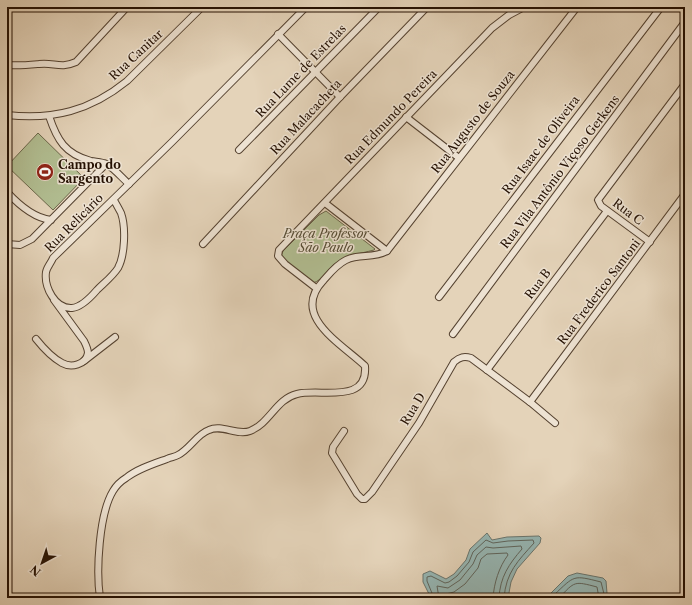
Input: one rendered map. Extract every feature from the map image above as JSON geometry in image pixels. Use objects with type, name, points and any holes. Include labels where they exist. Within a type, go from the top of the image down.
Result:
[{"type":"street","points":[[7,65],[24,66],[40,64],[68,66],[76,62],[126,7]]},
{"type":"street","name":"Rua Canitar","points":[[7,115],[27,117],[48,116],[88,105],[115,91],[140,69],[202,7]]},
{"type":"street","name":"Rua Relicário","points":[[114,200],[121,214],[124,232],[124,245],[118,267],[92,296],[78,307],[69,308],[55,300],[51,295],[46,277],[49,264],[306,7]]},
{"type":"street","name":"Rua Lume de Estrelas","points":[[239,150],[379,7]]},
{"type":"street","name":"Rua Malacacheta","points":[[203,244],[340,97],[427,7]]},
{"type":"street","name":"Rua Edmundo Pereira","points":[[316,288],[285,264],[278,256],[279,250],[492,28],[509,15],[524,7]]},
{"type":"street","name":"Rua Augusto de Souza","points":[[387,251],[577,7]]},
{"type":"street","name":"Rua Isaac de Oliveira","points":[[439,297],[661,7]]},
{"type":"street","name":"Rua Vila Antônio Viçoso Gerkens","points":[[453,334],[685,22]]},
{"type":"street","points":[[278,34],[340,97]]},
{"type":"street","name":"Rua C","points":[[650,242],[607,211],[599,204],[598,200],[685,84]]},
{"type":"street","points":[[48,116],[57,137],[64,147],[81,157],[106,164],[129,184]]},
{"type":"street","points":[[406,117],[459,158]]},
{"type":"street","points":[[7,244],[17,245],[27,242],[37,235],[106,164]]},
{"type":"street","points":[[7,192],[35,215],[51,220]]},
{"type":"street","name":"Rua Frederico Santoni","points":[[530,402],[685,194]]},
{"type":"street","points":[[100,598],[98,567],[106,508],[114,489],[126,477],[136,471],[178,455],[208,430],[214,428],[245,432],[251,431],[265,420],[286,399],[296,394],[307,392],[346,392],[356,389],[361,385],[365,373],[365,366],[322,328],[314,317],[312,308],[313,299],[316,288],[337,266],[345,260],[353,257],[378,255],[387,251],[325,202]]},
{"type":"street","name":"Rua B","points":[[487,370],[607,211]]},
{"type":"street","points":[[51,295],[84,341],[88,352],[86,358],[82,362]]},
{"type":"street","points":[[36,339],[49,353],[64,364],[74,365],[82,362],[116,337]]},
{"type":"street","name":"Rua D","points":[[344,431],[333,447],[332,453],[357,494],[362,499],[372,492],[419,423],[454,362],[458,358],[467,357],[471,358],[530,402],[555,423]]},
{"type":"green space","name":"Campo do Sargento","points":[[38,133],[84,178],[53,210],[7,166]]},
{"type":"green space","name":"Praça Professor São Paulo","points":[[326,211],[375,249],[342,259],[332,266],[324,276],[313,283],[281,257],[283,251],[319,215]]},
{"type":"water","points":[[487,533],[492,540],[507,537],[539,536],[541,538],[540,543],[517,569],[511,582],[508,598],[431,598],[423,582],[423,574],[430,571],[446,579],[454,574],[466,560],[470,549]]},
{"type":"water","points":[[577,573],[603,578],[606,581],[609,598],[550,598],[550,594],[568,576]]},
{"type":"place","name":"Campo do Sargento","points":[[45,172]]}]
